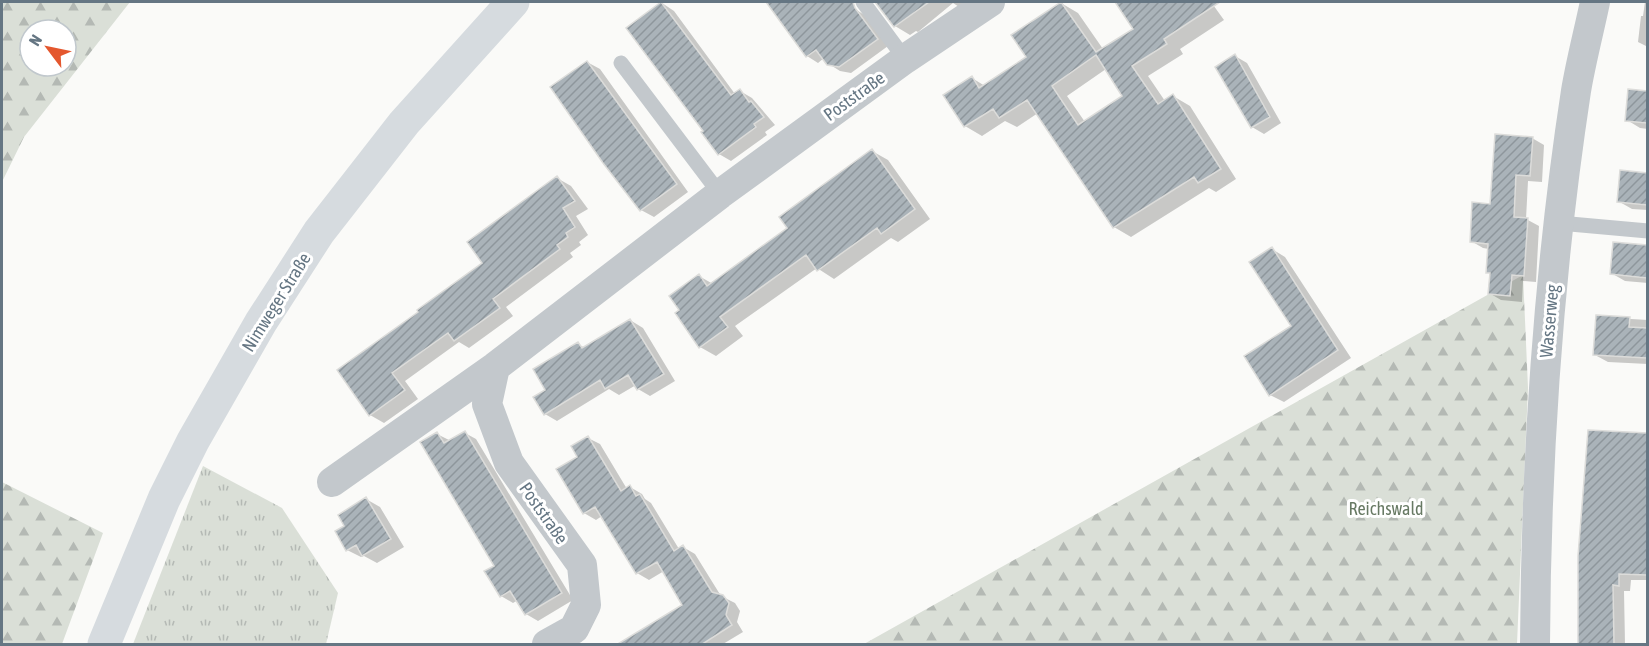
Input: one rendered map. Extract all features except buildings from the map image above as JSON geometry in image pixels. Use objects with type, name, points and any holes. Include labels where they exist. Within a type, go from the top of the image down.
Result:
[{"type":"main road","name":"Nimweger Straße","points":[[104,645],[164,499],[261,322],[319,232],[404,123],[513,2]]},
{"type":"street","name":"Poststraße","points":[[332,482],[495,367],[720,194],[905,59],[990,2]]},
{"type":"street","name":"Wasserweg","points":[[1535,645],[1535,585],[1549,303],[1577,89],[1595,2]]},
{"type":"street","name":"Poststraße","points":[[495,367],[487,404],[508,463],[582,565],[586,605],[574,629],[547,645]]},
{"type":"lane","points":[[863,2],[905,59]]},
{"type":"lane","points":[[621,63],[720,194]]},
{"type":"lane","points":[[1559,223],[1647,231]]},
{"type":"green space","points":[[2,2],[130,2],[78,68],[78,18],[18,18],[18,78],[70,78],[24,137],[2,182]]},
{"type":"green space","name":"Reichswald","points":[[1523,275],[1528,388],[1517,644],[864,644]]},
{"type":"green space","points":[[203,466],[282,508],[338,593],[326,644],[133,644]]},
{"type":"green space","points":[[2,482],[103,533],[62,644],[2,644]]}]
